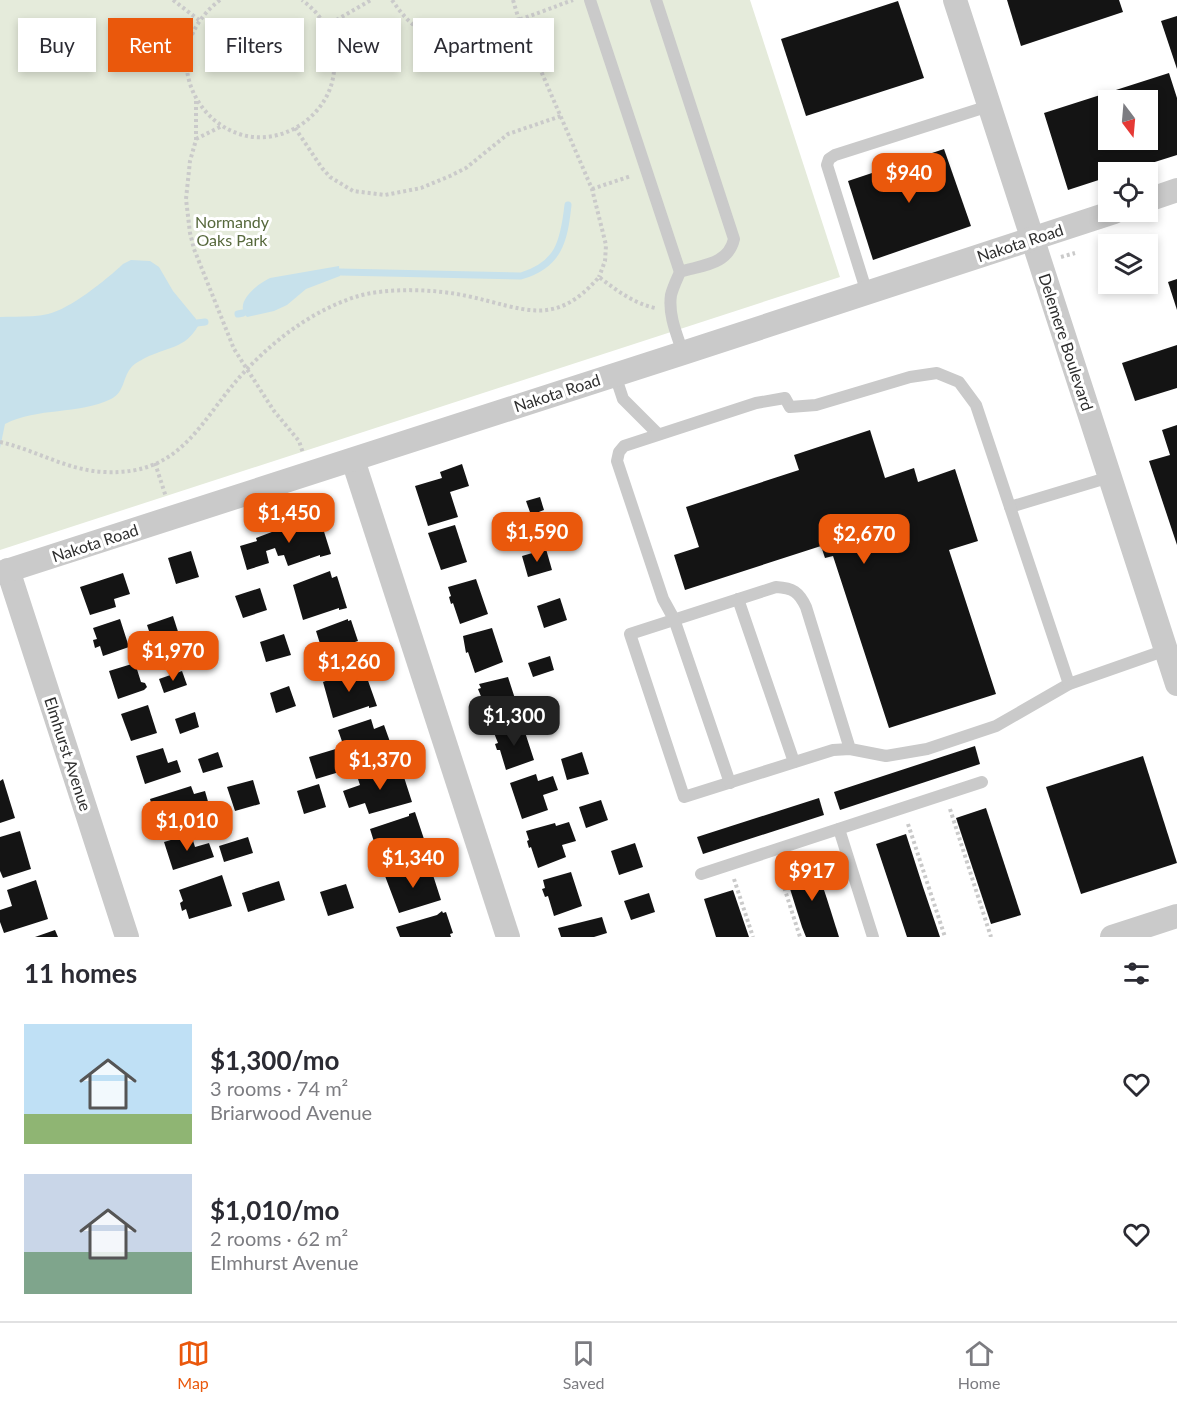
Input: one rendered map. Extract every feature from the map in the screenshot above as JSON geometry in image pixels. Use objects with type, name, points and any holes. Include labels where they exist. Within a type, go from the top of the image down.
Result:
[{"type":"street","name":"Delemere Boulevard","points":[[955,0],[1177,682]]},
{"type":"street","points":[[1158,197],[1177,190]]},
{"type":"street","name":"Nakota Road","points":[[4,572],[1098,217]]},
{"type":"street","points":[[353,460],[508,937]]},
{"type":"street","name":"Elmhurst Avenue","points":[[4,572],[127,937]]},
{"type":"street","points":[[1112,937],[1177,916]]},
{"type":"lane","points":[[590,0],[680,272],[671,295],[671,307],[672,318],[683,353]]},
{"type":"lane","points":[[656,0],[734,239],[732,249],[723,259],[680,272]]},
{"type":"lane","points":[[867,293],[827,165],[828,159],[989,106]]},
{"type":"lane","points":[[730,783],[674,619],[663,599],[617,461],[619,452],[624,446],[756,403],[785,398],[790,407],[816,405],[910,377],[937,373],[959,382],[976,405],[1069,684]]},
{"type":"lane","points":[[615,375],[623,399],[658,434]]},
{"type":"lane","points":[[1010,507],[1110,477]]},
{"type":"lane","points":[[850,749],[801,597],[797,591],[776,587],[630,634],[684,797],[833,750],[850,749],[886,756],[927,749],[996,726],[1069,684],[1166,650]]},
{"type":"lane","points":[[738,599],[794,762]]},
{"type":"lane","points":[[701,874],[982,782]]},
{"type":"lane","points":[[839,829],[873,937]]},
{"type":"path","points":[[172,0],[199,20]]},
{"type":"path","points":[[220,0],[199,20],[192,34],[186,63],[196,101],[196,140],[192,151],[186,199],[190,233],[229,339],[273,411],[299,441],[303,453]]},
{"type":"path","points":[[302,0],[320,18]]},
{"type":"path","points":[[340,18],[371,0]]},
{"type":"path","points":[[392,0],[400,13],[413,24]]},
{"type":"path","points":[[513,0],[518,18]]},
{"type":"path","points":[[524,18],[573,0]]},
{"type":"path","points":[[196,101],[222,126],[250,136],[281,134],[309,119],[320,108],[328,94],[334,72]]},
{"type":"path","points":[[1,442],[68,467],[86,470],[123,472],[155,463],[176,452],[194,435],[226,392],[282,336],[332,306],[375,292],[445,291],[519,310],[561,307],[590,287],[599,277],[605,261],[606,245],[592,189],[542,72]]},
{"type":"path","points":[[295,128],[330,177],[353,191],[368,195],[385,195],[421,188],[450,176],[466,168],[508,134],[561,116]]},
{"type":"path","points":[[196,140],[222,126]]},
{"type":"path","points":[[592,189],[646,170]]},
{"type":"path","points":[[1061,257],[1075,253]]},
{"type":"path","points":[[599,277],[634,301],[659,309]]},
{"type":"path","points":[[155,463],[167,501]]},
{"type":"path","points":[[953,818],[991,937]]},
{"type":"path","points":[[910,832],[945,937]]},
{"type":"path","points":[[780,874],[800,937]]},
{"type":"path","points":[[737,888],[753,937]]},
{"type":"green space","name":"Normandy Oaks Park","points":[[0,0],[750,0],[840,277],[0,550]]},
{"type":"water","points":[[131,260],[150,261],[159,267],[173,291],[196,319],[198,326],[193,334],[175,347],[153,354],[135,364],[118,393],[111,399],[85,407],[31,415],[5,424],[0,448],[0,317],[36,316],[57,311],[87,293]]},
{"type":"water","points":[[339,266],[340,276],[306,289],[287,305],[274,311],[247,317],[243,312],[248,294],[270,278]]},
{"type":"building","points":[[1007,0],[1119,0],[1123,12],[1021,46]]},
{"type":"building","points":[[898,1],[924,78],[806,116],[781,39]]},
{"type":"building","points":[[1177,16],[1177,69],[1161,21]]},
{"type":"building","points":[[1169,73],[1177,98],[1177,155],[1155,162],[1098,162],[1098,180],[1068,190],[1044,113],[1098,96],[1098,150],[1158,150],[1158,90],[1116,90]]},
{"type":"building","points":[[944,149],[971,226],[873,260],[848,181]]},
{"type":"building","points":[[1177,279],[1177,310],[1168,282]]},
{"type":"building","points":[[1177,345],[1177,388],[1135,401],[1122,363]]},
{"type":"building","points":[[1177,425],[1177,545],[1149,461],[1170,455],[1162,430]]},
{"type":"building","points":[[870,430],[885,478],[914,468],[918,482],[955,469],[978,541],[949,550],[996,694],[889,728],[833,556],[825,558],[821,546],[685,590],[674,555],[699,547],[686,507],[799,470],[794,455]]},
{"type":"building","points":[[462,464],[469,486],[450,492],[458,517],[428,526],[415,486],[442,478],[440,472]]},
{"type":"building","points":[[540,497],[544,510],[531,515],[526,501]]},
{"type":"building","points":[[314,516],[317,524],[321,522],[331,554],[320,557],[320,555],[288,566],[284,555],[278,556],[275,548],[266,551],[269,563],[247,570],[240,546]]},
{"type":"building","points":[[455,525],[467,562],[441,570],[428,533]]},
{"type":"building","points":[[546,549],[552,570],[528,577],[522,556]]},
{"type":"building","points":[[191,551],[199,577],[176,584],[168,558]]},
{"type":"building","points":[[330,571],[332,578],[337,576],[347,608],[339,610],[339,608],[303,620],[293,585]]},
{"type":"building","points":[[123,573],[130,594],[114,599],[116,607],[90,615],[80,587]]},
{"type":"building","points":[[476,579],[488,614],[460,624],[453,603],[451,604],[448,587]]},
{"type":"building","points":[[260,588],[267,610],[243,618],[235,596]]},
{"type":"building","points":[[560,598],[567,620],[544,628],[537,606]]},
{"type":"building","points":[[173,616],[181,641],[155,649],[147,625]]},
{"type":"building","points":[[120,619],[129,647],[103,656],[100,646],[95,648],[93,640],[97,639],[93,628]]},
{"type":"building","points":[[348,619],[348,621],[351,620],[358,641],[355,642],[360,657],[327,666],[316,631]]},
{"type":"building","points":[[492,628],[503,662],[475,673],[468,652],[466,653],[463,636]]},
{"type":"building","points":[[284,634],[291,655],[266,662],[260,642]]},
{"type":"building","points":[[550,656],[554,670],[533,677],[528,663]]},
{"type":"building","points":[[135,663],[141,682],[147,687],[118,699],[109,671]]},
{"type":"building","points":[[360,668],[362,676],[366,675],[377,706],[369,708],[369,706],[333,718],[323,682]]},
{"type":"building","points":[[182,671],[187,685],[164,693],[159,679]]},
{"type":"building","points":[[508,677],[519,711],[491,721],[478,689],[481,688],[479,684]]},
{"type":"building","points":[[289,686],[296,706],[276,713],[270,693]]},
{"type":"building","points":[[148,705],[157,733],[131,741],[121,714]]},
{"type":"building","points":[[195,712],[199,727],[180,734],[175,719]]},
{"type":"building","points":[[371,719],[374,729],[384,725],[394,753],[351,767],[338,730]]},
{"type":"building","points":[[523,726],[534,760],[506,770],[500,750],[497,750],[495,744],[498,743],[494,733]]},
{"type":"building","points":[[975,746],[980,764],[840,810],[834,792]]},
{"type":"building","points":[[163,748],[168,763],[177,760],[181,772],[145,784],[136,756]]},
{"type":"building","points":[[339,748],[346,770],[316,779],[309,757]]},
{"type":"building","points":[[218,752],[223,767],[203,773],[198,759]]},
{"type":"building","points":[[582,752],[589,774],[567,780],[561,759]]},
{"type":"building","points":[[1143,756],[1177,863],[1081,894],[1046,787]]},
{"type":"building","points":[[395,764],[398,772],[402,771],[412,802],[369,814],[365,803],[349,808],[343,791],[360,785],[358,779]]},
{"type":"building","points":[[536,774],[538,781],[553,776],[558,790],[543,795],[548,810],[522,819],[510,783]]},
{"type":"building","points":[[3,779],[15,818],[0,823],[0,781]]},
{"type":"building","points":[[253,780],[260,804],[235,811],[227,787]]},
{"type":"building","points":[[319,784],[326,807],[304,814],[297,791]]},
{"type":"building","points":[[191,786],[194,794],[205,791],[209,805],[198,808],[200,814],[159,827],[156,818],[152,819],[149,812],[153,810],[150,799]]},
{"type":"building","points":[[819,798],[824,815],[703,854],[697,837]]},
{"type":"building","points":[[601,800],[608,820],[586,828],[579,807]]},
{"type":"building","points":[[986,808],[1021,915],[991,924],[956,818]]},
{"type":"building","points":[[415,812],[428,851],[420,851],[381,864],[370,829]]},
{"type":"building","points":[[569,822],[576,841],[562,845],[566,857],[538,868],[531,847],[529,848],[526,831],[555,823],[556,826]]},
{"type":"building","points":[[20,831],[31,869],[3,878],[0,871],[0,837]]},
{"type":"building","points":[[191,834],[195,847],[209,843],[214,857],[173,870],[164,842]]},
{"type":"building","points":[[906,834],[940,937],[907,937],[876,844]]},
{"type":"building","points":[[248,837],[253,853],[224,862],[219,846]]},
{"type":"building","points":[[635,843],[643,867],[619,875],[611,851]]},
{"type":"building","points":[[815,863],[839,937],[806,937],[802,927],[785,873]]},
{"type":"building","points":[[418,866],[421,875],[432,872],[441,900],[399,913],[385,876]]},
{"type":"building","points":[[571,872],[582,906],[554,916],[548,896],[545,897],[542,889],[545,888],[543,880]]},
{"type":"building","points":[[222,875],[232,906],[189,919],[186,909],[182,911],[180,903],[183,901],[179,890]]},
{"type":"building","points":[[36,880],[48,919],[4,933],[0,922],[0,910],[12,906],[7,890]]},
{"type":"building","points":[[279,881],[285,900],[248,912],[242,893]]},
{"type":"building","points":[[346,884],[354,908],[328,916],[320,892]]},
{"type":"building","points":[[733,890],[749,937],[716,937],[704,899]]},
{"type":"building","points":[[649,893],[655,912],[631,920],[624,901]]},
{"type":"building","points":[[442,911],[446,912],[453,933],[450,934],[451,937],[400,937],[396,927],[437,915]]},
{"type":"building","points":[[602,917],[607,933],[594,937],[561,937],[558,928]]},
{"type":"building","points":[[55,930],[58,937],[35,937]]},
{"type":"waterway","points":[[340,272],[521,276],[534,271],[552,258],[561,240],[568,205]]},
{"type":"waterway","points":[[238,314],[243,313]]},
{"type":"waterway","points":[[197,323],[205,322]]}]
